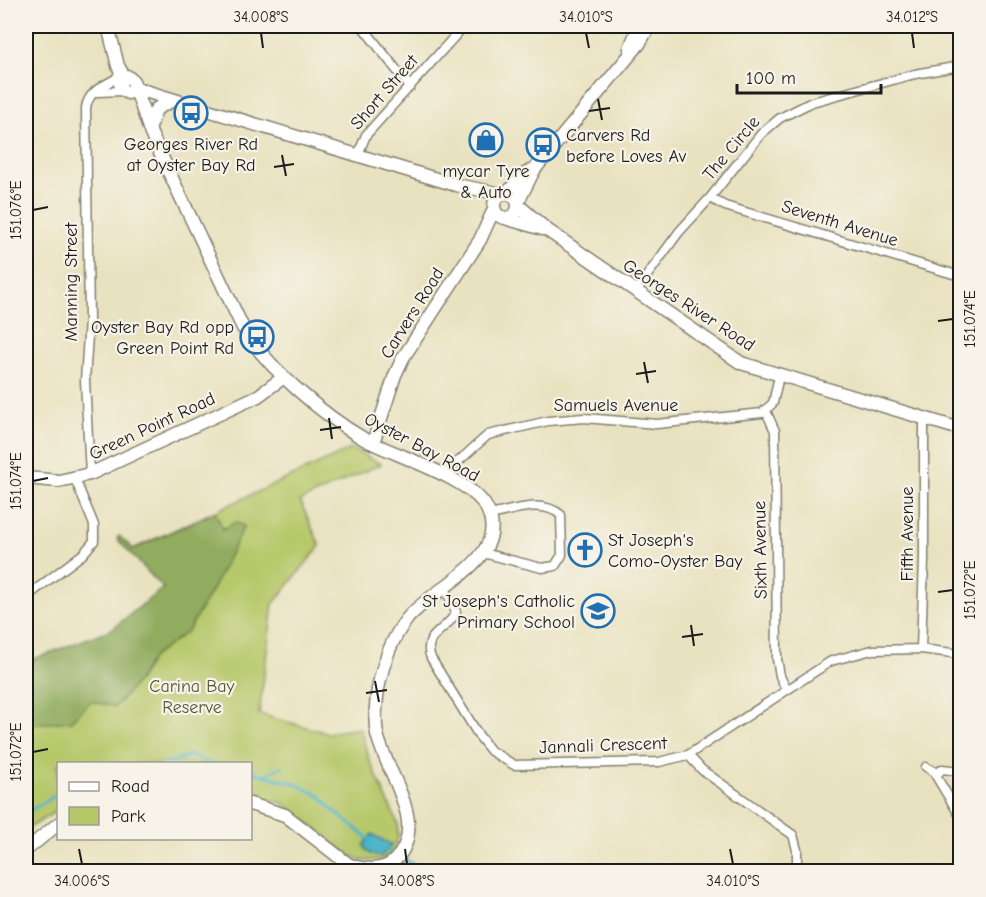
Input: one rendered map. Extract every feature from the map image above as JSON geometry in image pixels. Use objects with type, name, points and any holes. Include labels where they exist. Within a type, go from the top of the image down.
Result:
[{"type":"street","points":[[94,93],[121,76],[108,26]]},
{"type":"street","points":[[362,26],[410,87]]},
{"type":"street","name":"Short Street","points":[[358,155],[366,135],[464,26]]},
{"type":"street","points":[[534,170],[525,174],[496,199],[494,207],[497,215],[506,219],[515,215],[518,203],[534,170],[628,55],[640,26]]},
{"type":"street","name":"The Circle","points":[[635,292],[679,232],[710,198],[761,134],[788,112],[812,102],[960,66]]},
{"type":"street","name":"Oyster Bay Road","points":[[121,76],[132,79],[130,90],[242,326],[261,355],[340,423],[373,443],[443,475],[478,496],[489,515]]},
{"type":"street","points":[[94,93],[130,90],[173,100],[456,184],[513,196],[518,203]]},
{"type":"street","name":"Manning Street","points":[[90,474],[86,381],[89,320],[86,119],[87,102],[94,93]]},
{"type":"street","points":[[151,134],[152,114],[162,104],[173,100]]},
{"type":"street","points":[[456,184],[494,207]]},
{"type":"street","name":"Seventh Avenue","points":[[710,198],[725,206],[960,276]]},
{"type":"street","name":"Georges River Road","points":[[518,203],[546,231],[729,357],[750,367],[960,429]]},
{"type":"street","name":"Carvers Road","points":[[373,443],[403,358],[480,240],[494,207]]},
{"type":"street","name":"Georges River Road","points":[[506,219],[546,231]]},
{"type":"street","name":"Carvers Road","points":[[480,240],[506,219]]},
{"type":"street","points":[[766,411],[776,398],[779,376]]},
{"type":"street","name":"Green Point Road","points":[[26,478],[51,481],[75,479],[90,474],[258,396],[284,377]]},
{"type":"street","name":"Samuels Avenue","points":[[443,475],[488,435],[548,421],[584,418],[657,424],[715,420],[766,411]]},
{"type":"street","name":"Sixth Avenue","points":[[766,411],[775,431],[777,659],[780,676],[786,689]]},
{"type":"street","name":"Fifth Avenue","points":[[921,649],[924,560],[924,419]]},
{"type":"street","points":[[26,597],[83,554],[94,541],[94,525],[75,479]]},
{"type":"street","points":[[252,805],[285,816],[348,864],[358,868],[383,869],[392,864],[409,837],[410,829],[376,732],[380,680],[388,651],[396,635],[418,607],[473,566],[483,553],[489,539],[491,523],[489,515],[538,506],[551,507],[561,515],[562,555],[555,566],[542,568],[483,553]]},
{"type":"street","name":"Jannali Crescent","points":[[444,586],[456,612],[453,618],[430,640],[428,652],[479,736],[502,760],[514,765],[659,762],[688,756],[786,689],[831,662],[872,650],[921,649],[960,654]]},
{"type":"street","points":[[688,756],[702,770],[793,835],[797,850],[797,872]]},
{"type":"street","points":[[926,767],[937,773]]},
{"type":"street","points":[[937,773],[945,768],[960,771]]},
{"type":"street","points":[[937,773],[938,783],[949,795],[960,816]]},
{"type":"street","points":[[26,850],[57,825]]},
{"type":"green space","name":"Carina Bay Reserve","points":[[351,449],[381,464],[300,501],[320,546],[273,604],[259,714],[327,733],[360,728],[369,759],[398,824],[398,837],[394,849],[385,859],[365,861],[349,855],[283,803],[252,796],[252,762],[57,762],[57,811],[26,830],[26,686],[161,636],[163,587],[117,539],[119,536],[133,549]]},
{"type":"green space","points":[[215,512],[223,529],[236,522],[244,526],[213,588],[188,631],[153,657],[138,681],[115,707],[91,701],[71,721],[26,725],[26,662],[112,629],[163,588],[117,539],[119,536],[133,549]]},
{"type":"water","points":[[372,834],[391,845],[382,856],[371,854],[365,848],[364,845]]},
{"type":"waterway","points":[[169,762],[191,755],[207,762]]},
{"type":"waterway","points":[[265,775],[282,766]]},
{"type":"waterway","points":[[252,772],[296,784],[320,796],[333,810],[370,840]]},
{"type":"waterway","points":[[26,813],[57,795]]},
{"type":"waterway","points":[[383,848],[392,853]]},
{"type":"waterway","points":[[406,860],[426,872]]},
{"type":"place","name":"Georges River Rd at Oyster Bay Rd","points":[[191,113]]},
{"type":"place","name":"mycar Tyre & Auto","points":[[486,140]]},
{"type":"place","name":"Carvers Rd before Loves Av","points":[[543,145]]},
{"type":"place","name":"Oyster Bay Rd opp Green Point Rd","points":[[257,337]]},
{"type":"place","name":"St Joseph's Como-Oyster Bay","points":[[585,550]]},
{"type":"place","name":"St Joseph's Catholic Primary School","points":[[598,611]]}]
